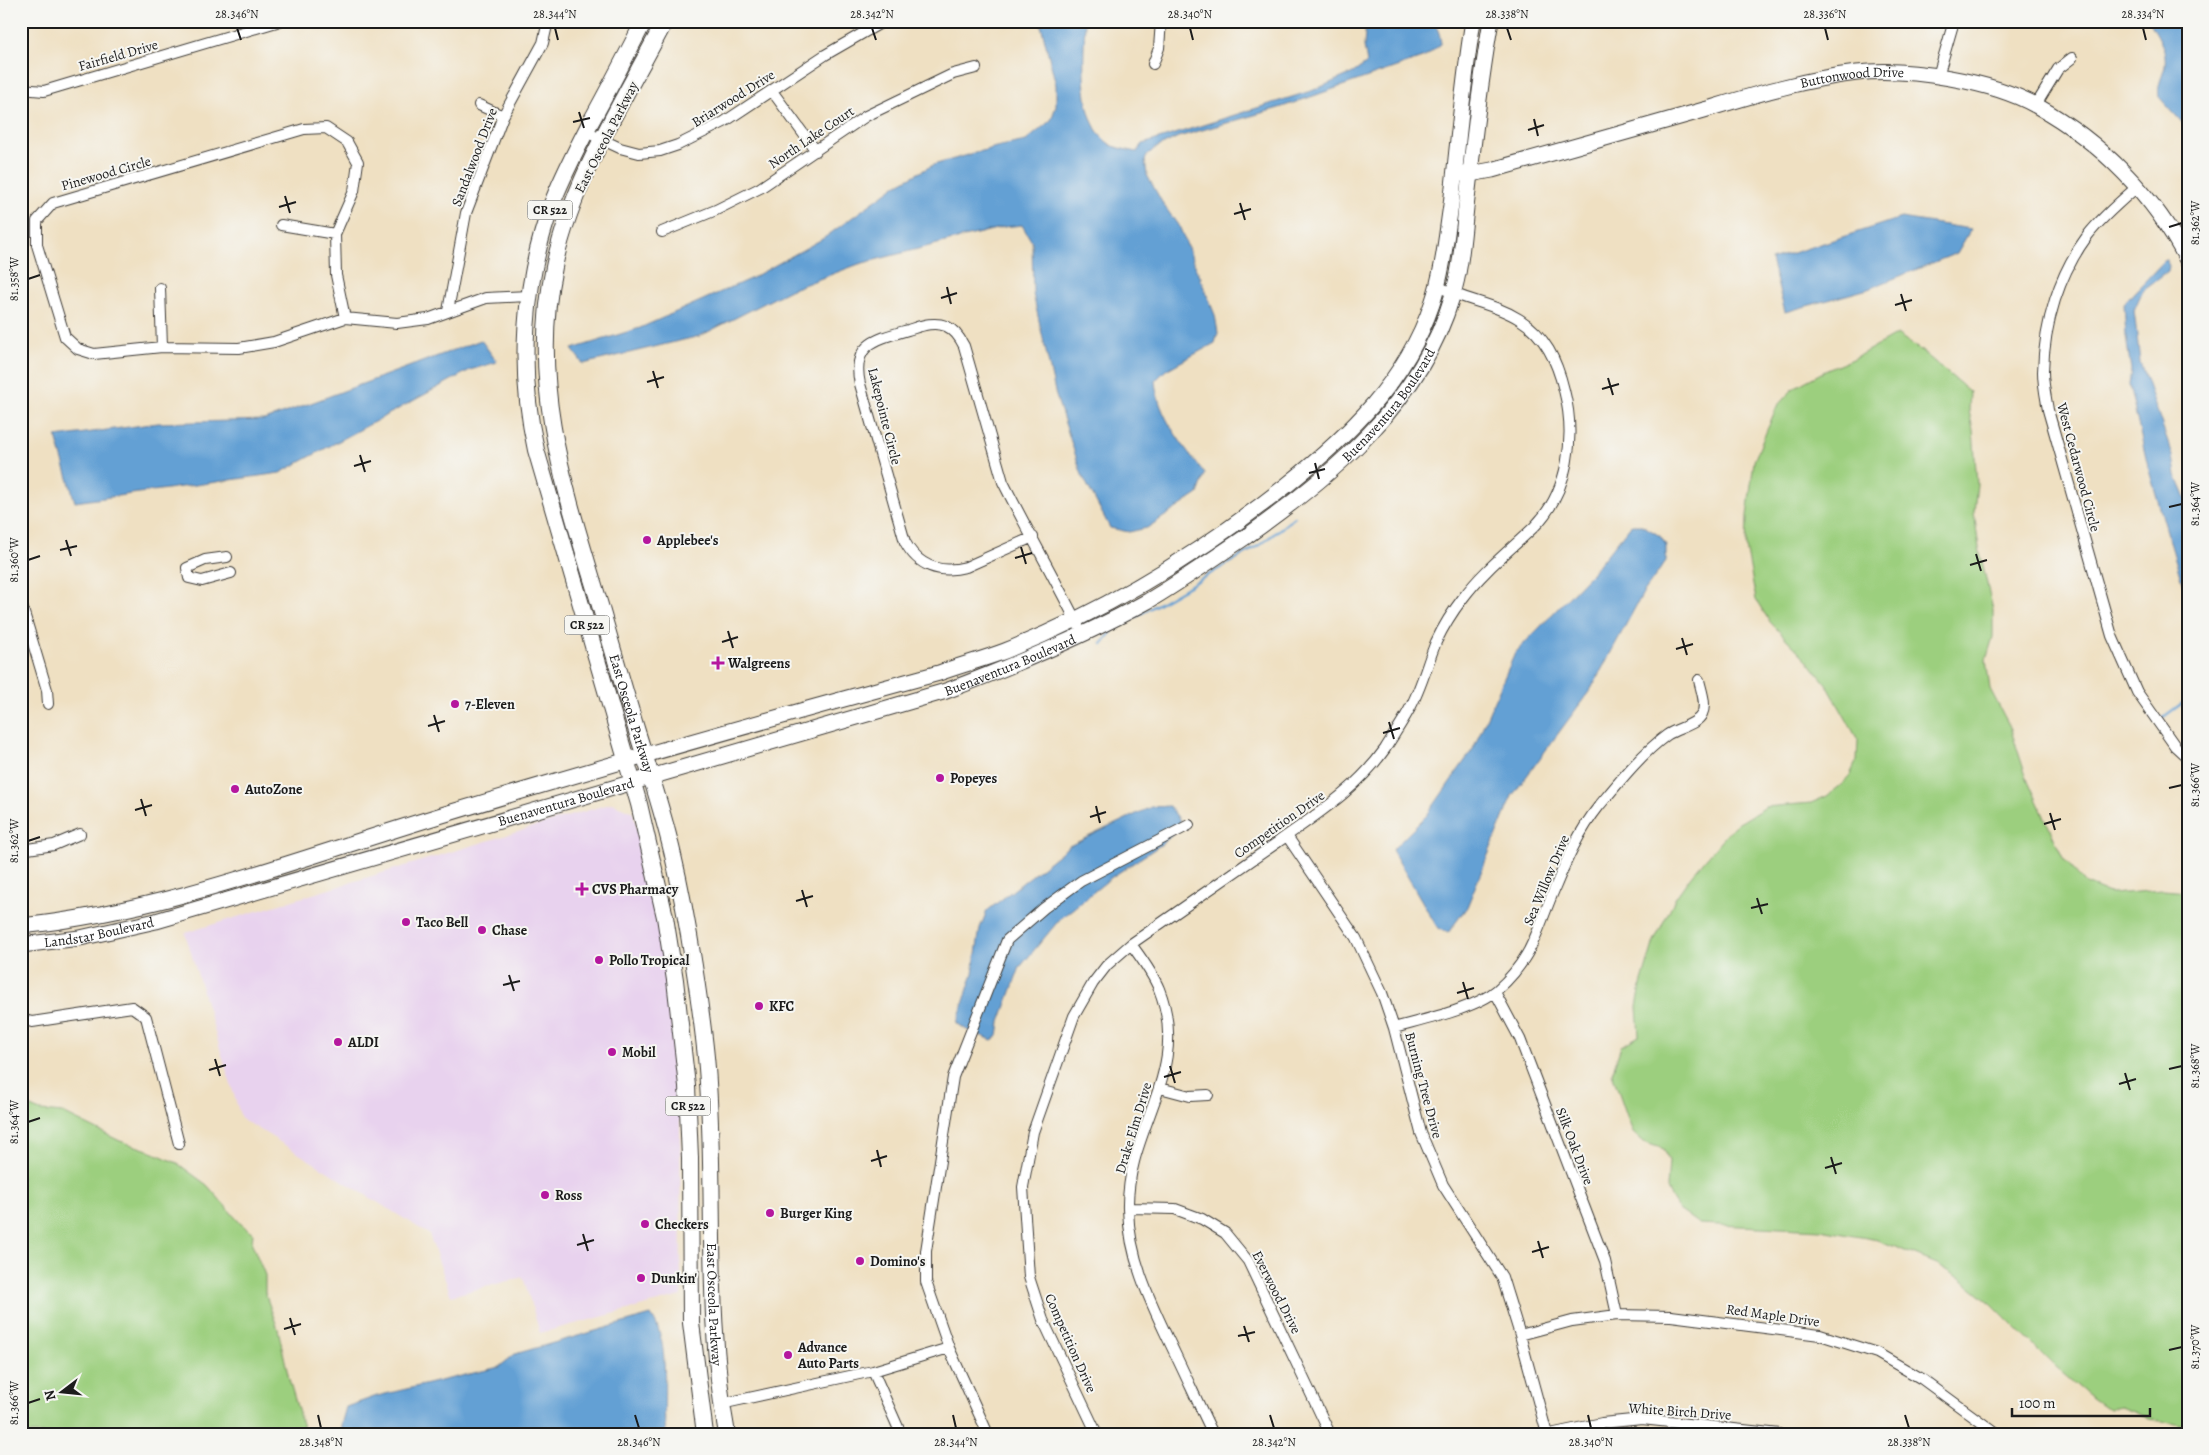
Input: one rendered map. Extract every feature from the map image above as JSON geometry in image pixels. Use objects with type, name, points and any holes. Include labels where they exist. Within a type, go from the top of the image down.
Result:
[{"type":"main road","name":"East Osceola Parkway","points":[[644,21],[566,171],[552,203],[541,238],[529,296],[525,340],[529,418],[654,865],[675,980],[687,1086],[692,1324],[705,1434]]},
{"type":"main road","name":"East Osceola Parkway","points":[[665,21],[579,186],[560,240],[553,268],[545,326],[546,391],[554,442],[567,491],[652,777],[680,884],[696,979],[708,1085],[712,1306],[721,1404],[726,1434]]},
{"type":"main road","name":"Buenaventura Boulevard","points":[[172,898],[451,812],[853,696],[940,673],[1004,651],[1075,620],[1138,587],[1209,543],[1261,505],[1318,459],[1361,419],[1396,378],[1410,354],[1424,326],[1438,286],[1473,21]]},
{"type":"main road","name":"Buenaventura Boulevard","points":[[176,915],[946,691],[1012,667],[1083,635],[1148,601],[1190,575],[1313,486],[1364,439],[1409,388],[1441,331],[1453,295],[1461,253],[1481,73],[1491,21]]},
{"type":"main road","name":"Buttonwood Drive","points":[[1454,173],[1470,174],[1492,170],[1799,82],[1858,72],[1896,72],[1938,76],[1994,89],[2036,105],[2074,130],[2106,156],[2138,186],[2188,262]]},
{"type":"main road","points":[[529,296],[536,303],[536,361],[546,391]]},
{"type":"main road","name":"Landstar Boulevard","points":[[21,926],[80,918],[172,898]]},
{"type":"main road","name":"Landstar Boulevard","points":[[21,946],[80,938],[134,927],[176,915]]},
{"type":"street","name":"Fairfield Drive","points":[[21,88],[44,91],[280,21]]},
{"type":"street","name":"Sandalwood Drive","points":[[448,311],[466,213],[503,116],[543,42],[548,21]]},
{"type":"street","name":"Briarwood Drive","points":[[586,132],[603,141],[639,153],[660,151],[696,137],[724,122],[825,55],[884,21]]},
{"type":"street","points":[[1153,64],[1159,48],[1161,21]]},
{"type":"street","points":[[1938,76],[1954,21]]},
{"type":"street","points":[[2036,105],[2058,69],[2072,58]]},
{"type":"street","name":"North Lake Court","points":[[662,232],[716,210],[760,188],[874,112],[953,74],[976,68]]},
{"type":"street","points":[[772,91],[816,151]]},
{"type":"street","points":[[479,105],[503,116]]},
{"type":"street","name":"Pinewood Circle","points":[[345,318],[336,275],[335,234],[354,191],[358,162],[347,142],[326,128],[304,129],[53,202],[37,221],[37,246],[65,338],[78,349],[94,354],[162,347],[239,348],[274,342],[345,318],[397,323],[428,319],[486,298],[529,296]]},
{"type":"street","name":"West Cedarwood Circle","points":[[2138,186],[2089,234],[2057,290],[2048,329],[2043,372],[2048,410],[2112,636],[2137,692],[2175,746],[2188,758]]},
{"type":"street","points":[[281,225],[335,234]]},
{"type":"street","name":"Competition Drive","points":[[1097,1434],[1043,1320],[1029,1277],[1023,1187],[1033,1132],[1074,1016],[1093,982],[1106,965],[1131,944],[1334,803],[1364,774],[1384,750],[1410,709],[1438,639],[1462,600],[1482,574],[1535,526],[1553,503],[1566,467],[1571,432],[1569,411],[1555,360],[1542,339],[1520,320],[1504,310],[1453,295],[1438,286]]},
{"type":"street","points":[[160,288],[162,347]]},
{"type":"street","name":"Lakepointe Circle","points":[[1032,537],[973,564],[954,570],[934,568],[917,559],[906,542],[860,384],[858,364],[860,356],[868,345],[881,338],[933,324],[946,326],[956,333],[964,346],[1004,482],[1083,635]]},
{"type":"street","points":[[548,489],[567,491]]},
{"type":"street","points":[[227,557],[205,560],[187,568],[189,578],[202,581],[231,573]]},
{"type":"street","points":[[21,603],[47,690],[48,704]]},
{"type":"street","name":"Sea Willow Drive","points":[[1394,1028],[1472,1004],[1495,992],[1520,967],[1540,930],[1554,890],[1579,836],[1598,808],[1642,758],[1668,734],[1702,715],[1704,706],[1699,680]]},
{"type":"street","points":[[853,696],[857,718]]},
{"type":"street","points":[[988,1434],[949,1348],[926,1282],[926,1251],[952,1077],[1007,940],[1044,908],[1081,881],[1190,825]]},
{"type":"street","points":[[21,850],[54,846],[80,834]]},
{"type":"street","name":"Burning Tree Drive","points":[[1286,836],[1356,938],[1382,993],[1394,1028],[1421,1133],[1443,1185],[1502,1278],[1548,1434]]},
{"type":"street","points":[[312,856],[316,874]]},
{"type":"street","name":"Drake Elm Drive","points":[[1131,944],[1151,972],[1159,989],[1169,1036],[1167,1064],[1134,1165],[1128,1208],[1136,1264],[1213,1434]]},
{"type":"street","name":"Silk Oak Drive","points":[[1495,992],[1520,1039],[1605,1261],[1616,1315]]},
{"type":"street","points":[[21,1019],[32,1022],[132,1007],[146,1016],[179,1144]]},
{"type":"street","points":[[1160,1088],[1190,1096],[1208,1095]]},
{"type":"street","points":[[690,1158],[710,1158]]},
{"type":"street","name":"Everwood Drive","points":[[1128,1208],[1175,1209],[1202,1218],[1225,1233],[1248,1261],[1330,1434]]},
{"type":"street","name":"Red Maple Drive","points":[[1520,1334],[1572,1321],[1616,1315],[1671,1316],[1820,1335],[1876,1353],[1922,1379],[1997,1434]]},
{"type":"street","points":[[721,1404],[873,1372],[949,1348]]},
{"type":"street","points":[[873,1372],[901,1434]]},
{"type":"street","name":"White Birch Drive","points":[[1548,1434],[1602,1423],[1642,1420],[1780,1434]]},
{"type":"shaded area","points":[[612,803],[633,812],[666,943],[680,1108],[681,1296],[540,1333],[523,1277],[451,1296],[429,1234],[241,1118],[185,933]]},
{"type":"green space","points":[[1897,334],[1923,352],[1970,392],[1969,411],[1973,430],[1977,484],[1974,512],[1979,548],[1993,610],[1993,637],[1986,660],[1990,689],[2010,727],[2026,776],[2063,858],[2086,884],[2111,894],[2163,890],[2188,892],[2188,1427],[2149,1418],[2120,1407],[2108,1409],[2088,1395],[2054,1366],[1991,1303],[1960,1278],[1937,1264],[1878,1240],[1821,1230],[1699,1224],[1679,1210],[1672,1199],[1667,1188],[1669,1161],[1664,1149],[1643,1142],[1633,1133],[1612,1073],[1621,1046],[1639,1036],[1637,1007],[1641,985],[1654,941],[1676,897],[1691,876],[1734,826],[1766,807],[1811,803],[1827,796],[1850,775],[1857,760],[1858,740],[1827,685],[1808,661],[1770,622],[1756,600],[1746,546],[1747,516],[1754,461],[1777,406],[1795,387],[1853,359]]},
{"type":"green space","points":[[21,1103],[40,1111],[63,1113],[120,1141],[145,1149],[177,1163],[207,1185],[241,1224],[253,1233],[252,1244],[265,1275],[265,1293],[278,1329],[289,1379],[305,1434],[21,1434]]},
{"type":"water","points":[[1040,21],[1085,21],[1085,88],[1092,122],[1100,135],[1111,145],[1137,152],[1143,144],[1314,90],[1353,73],[1367,63],[1364,46],[1366,21],[1431,21],[1439,34],[1441,44],[1425,57],[1279,108],[1178,137],[1154,149],[1147,156],[1145,160],[1147,175],[1163,204],[1180,228],[1215,315],[1218,333],[1215,343],[1166,370],[1155,381],[1157,394],[1166,419],[1205,474],[1198,494],[1147,528],[1129,532],[1110,528],[1082,475],[1056,396],[1033,294],[1032,242],[1022,225],[1004,227],[859,264],[790,290],[700,336],[583,364],[572,349],[640,328],[752,278],[824,238],[898,184],[933,165],[996,147],[1026,141],[1051,120],[1056,106],[1056,85]]},
{"type":"water","points":[[2149,21],[2188,21],[2188,129],[2159,97],[2159,86],[2164,70],[2165,57],[2162,44]]},
{"type":"water","points":[[1901,218],[1971,229],[1957,253],[1868,289],[1785,312],[1771,260]]},
{"type":"water","points":[[2166,259],[2169,266],[2168,271],[2143,290],[2134,310],[2140,362],[2173,456],[2176,475],[2188,503],[2188,603],[2148,467],[2129,385],[2131,370],[2126,337],[2124,303]]},
{"type":"water","points":[[481,340],[497,362],[470,370],[280,473],[75,502],[56,437],[158,423],[265,420]]},
{"type":"water","points":[[1631,525],[1642,525],[1660,536],[1666,545],[1666,561],[1643,593],[1591,689],[1512,796],[1467,907],[1448,933],[1437,927],[1392,850],[1427,815],[1473,749],[1515,653],[1590,575]]},
{"type":"water","points":[[1169,806],[1180,820],[1180,828],[1162,844],[1112,877],[1060,919],[1020,967],[1000,1022],[998,1036],[992,1040],[965,1029],[957,1023],[973,973],[980,928],[987,911],[1069,846],[1151,807]]},
{"type":"water","points":[[651,1315],[662,1341],[664,1356],[666,1434],[344,1434],[341,1425],[346,1407],[377,1396],[499,1367],[515,1354]]},
{"type":"waterway","points":[[1102,644],[1113,630],[1260,545],[1295,517]]},
{"type":"waterway","points":[[2162,718],[2188,699]]},
{"type":"place","name":"Applebee's","points":[[647,540]]},
{"type":"place","name":"Walgreens","points":[[718,663]]},
{"type":"place","name":"7-Eleven","points":[[455,704]]},
{"type":"place","name":"Popeyes","points":[[940,778]]},
{"type":"place","name":"AutoZone","points":[[235,789]]},
{"type":"place","name":"CVS Pharmacy","points":[[582,889]]},
{"type":"place","name":"Taco Bell","points":[[406,922]]},
{"type":"place","name":"Chase","points":[[482,930]]},
{"type":"place","name":"Pollo Tropical","points":[[599,960]]},
{"type":"place","name":"KFC","points":[[759,1006]]},
{"type":"place","name":"ALDI","points":[[338,1042]]},
{"type":"place","name":"Mobil","points":[[612,1052]]},
{"type":"place","name":"Ross","points":[[545,1195]]},
{"type":"place","name":"Burger King","points":[[770,1213]]},
{"type":"place","name":"Checkers","points":[[645,1224]]},
{"type":"place","name":"Domino's","points":[[860,1261]]},
{"type":"place","name":"Dunkin'","points":[[641,1278]]},
{"type":"place","name":"Advance Auto Parts","points":[[788,1355]]}]
